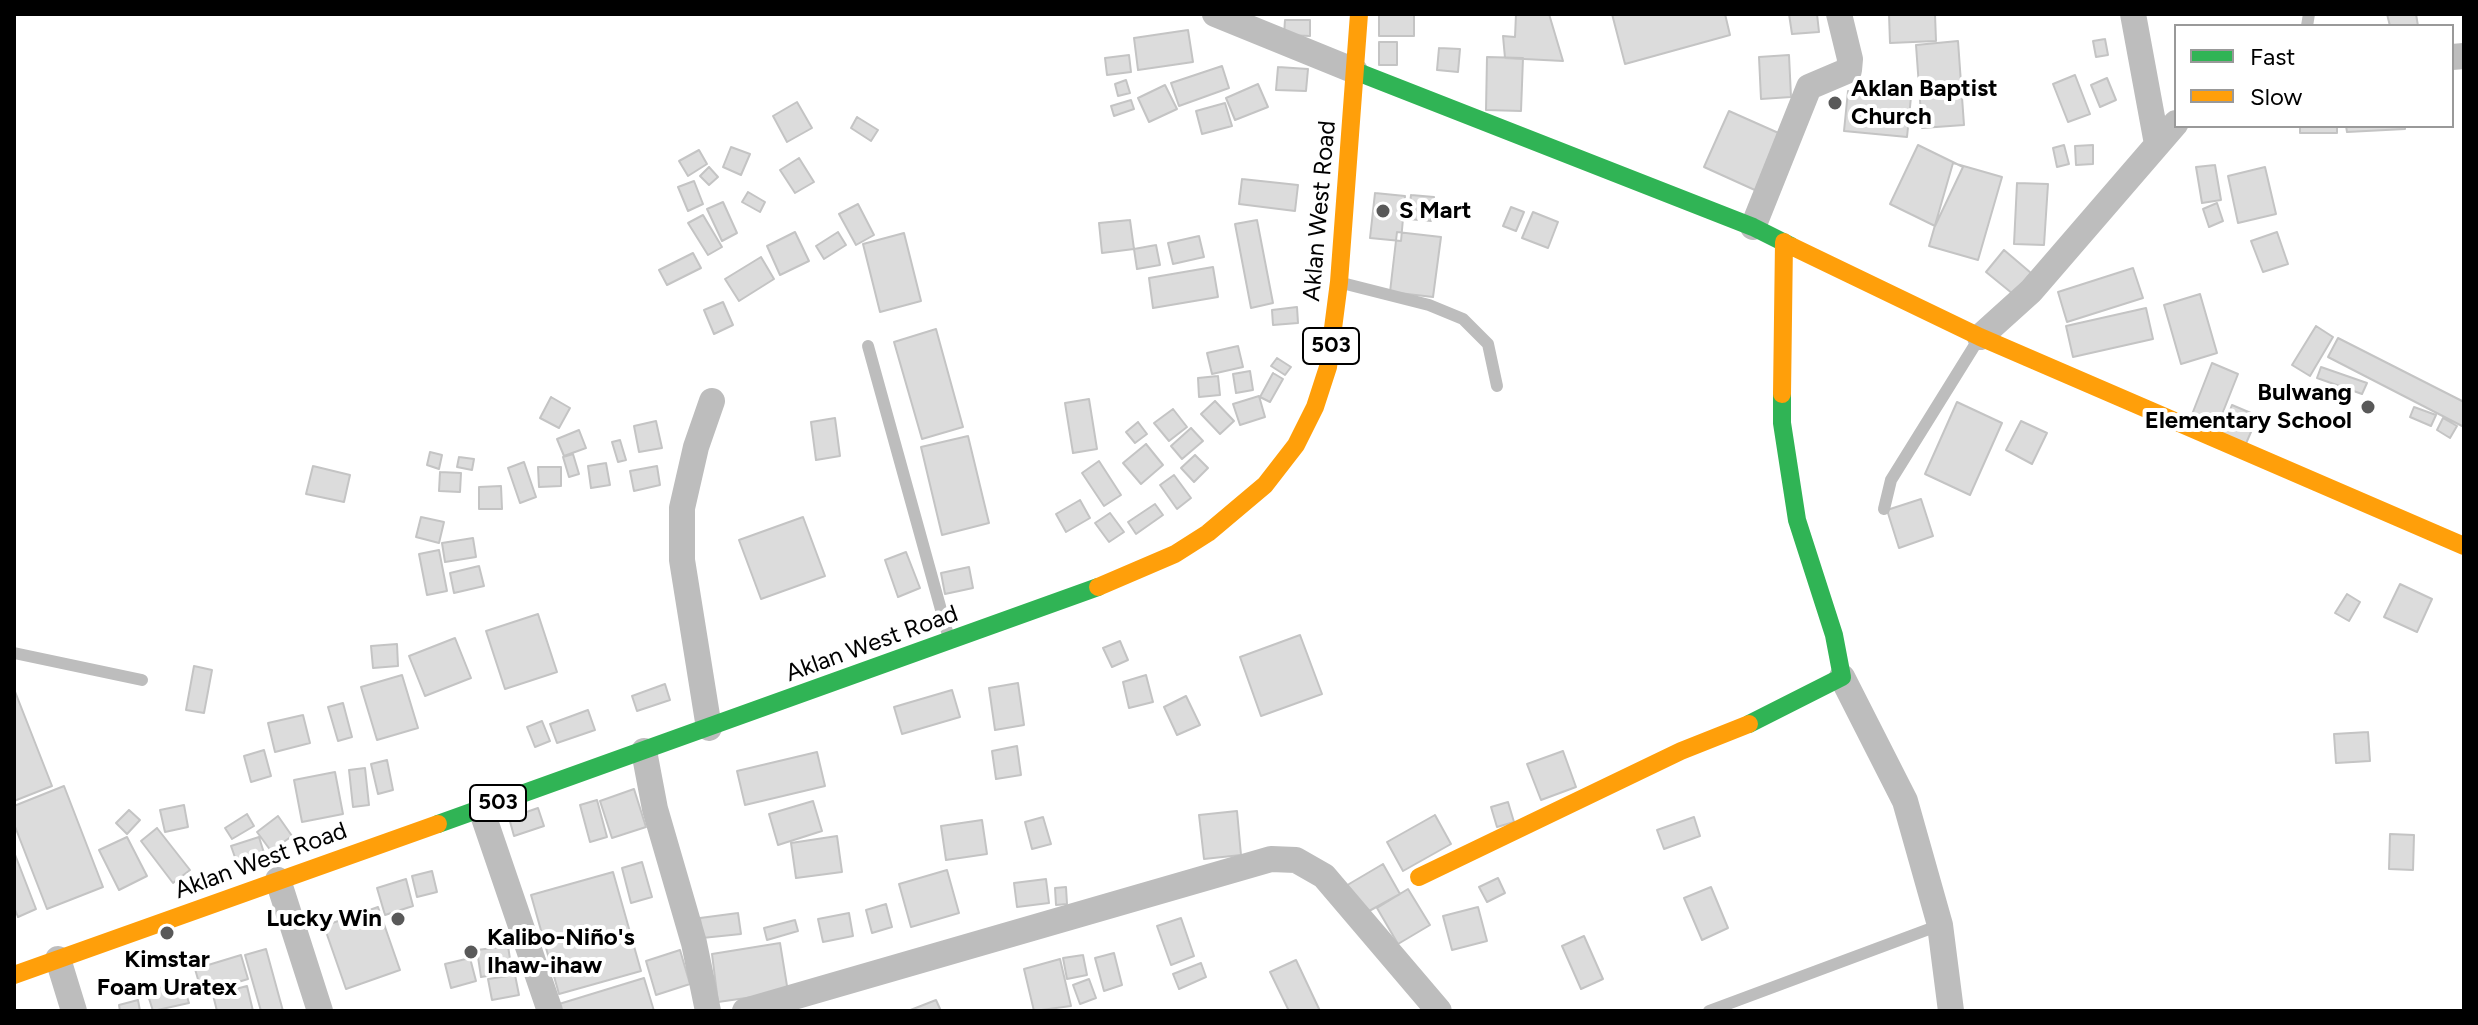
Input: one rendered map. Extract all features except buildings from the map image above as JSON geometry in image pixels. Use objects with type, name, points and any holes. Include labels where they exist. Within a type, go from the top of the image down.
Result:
[{"type":"street","points":[[1215,14],[1753,227],[1980,337],[2464,546]]},
{"type":"street","name":"Aklan West Road","points":[[14,975],[1118,580],[1175,554],[1208,533],[1265,485],[1296,445],[1315,407],[1328,367],[1339,282],[1359,14]]},
{"type":"street","points":[[1753,227],[1809,87],[1849,70],[1850,59],[1839,14]]},
{"type":"street","points":[[2133,14],[2157,144]]},
{"type":"street","points":[[1980,337],[2031,291],[2174,125]]},
{"type":"street","points":[[1784,242],[1782,423],[1797,520],[1834,635],[1842,677],[1905,801],[1940,925],[1951,1011]]},
{"type":"street","points":[[709,728],[682,560],[682,508],[696,447],[712,401]]},
{"type":"street","points":[[1419,877],[1681,751],[1767,717],[1842,677]]},
{"type":"street","points":[[644,751],[655,809],[694,943],[708,1011]]},
{"type":"street","points":[[481,809],[550,1011]]},
{"type":"street","points":[[745,1011],[1271,859],[1296,860],[1324,876],[1439,1011]]},
{"type":"street","points":[[278,880],[320,1011]]},
{"type":"street","points":[[58,959],[74,1011]]},
{"type":"lane","points":[[1339,282],[1429,305],[1463,319],[1488,344],[1497,386]]},
{"type":"lane","points":[[1884,509],[1891,480],[1980,337]]},
{"type":"lane","points":[[868,346],[950,642]]},
{"type":"lane","points":[[14,653],[142,680]]},
{"type":"lane","points":[[1709,1011],[1940,925]]},
{"type":"traffic: fast","points":[[1355,71],[1753,227],[1791,246]]},
{"type":"traffic: fast","points":[[1749,724],[1842,677],[1834,635],[1797,520],[1782,423],[1782,394]]},
{"type":"traffic: fast","points":[[438,824],[1098,587]]},
{"type":"traffic: slow","points":[[1098,587],[1175,554],[1208,533],[1265,485],[1296,445],[1315,407],[1328,367],[1339,282],[1359,14]]},
{"type":"traffic: slow","points":[[1782,394],[1784,242]]},
{"type":"traffic: slow","points":[[1791,246],[1980,337],[2464,546]]},
{"type":"traffic: slow","points":[[1419,877],[1681,751],[1749,724]]},
{"type":"traffic: slow","points":[[14,975],[438,824]]},
{"type":"place","name":"Aklan Baptist Church","points":[[1835,103]]},
{"type":"place","name":"S Mart","points":[[1383,211]]},
{"type":"place","name":"Bulwang Elementary School","points":[[2368,407]]},
{"type":"place","name":"Lucky Win","points":[[398,919]]},
{"type":"place","name":"Kimstar Foam Uratex","points":[[167,933]]},
{"type":"place","name":"Kalibo-Niño's Ihaw-ihaw","points":[[471,952]]}]
